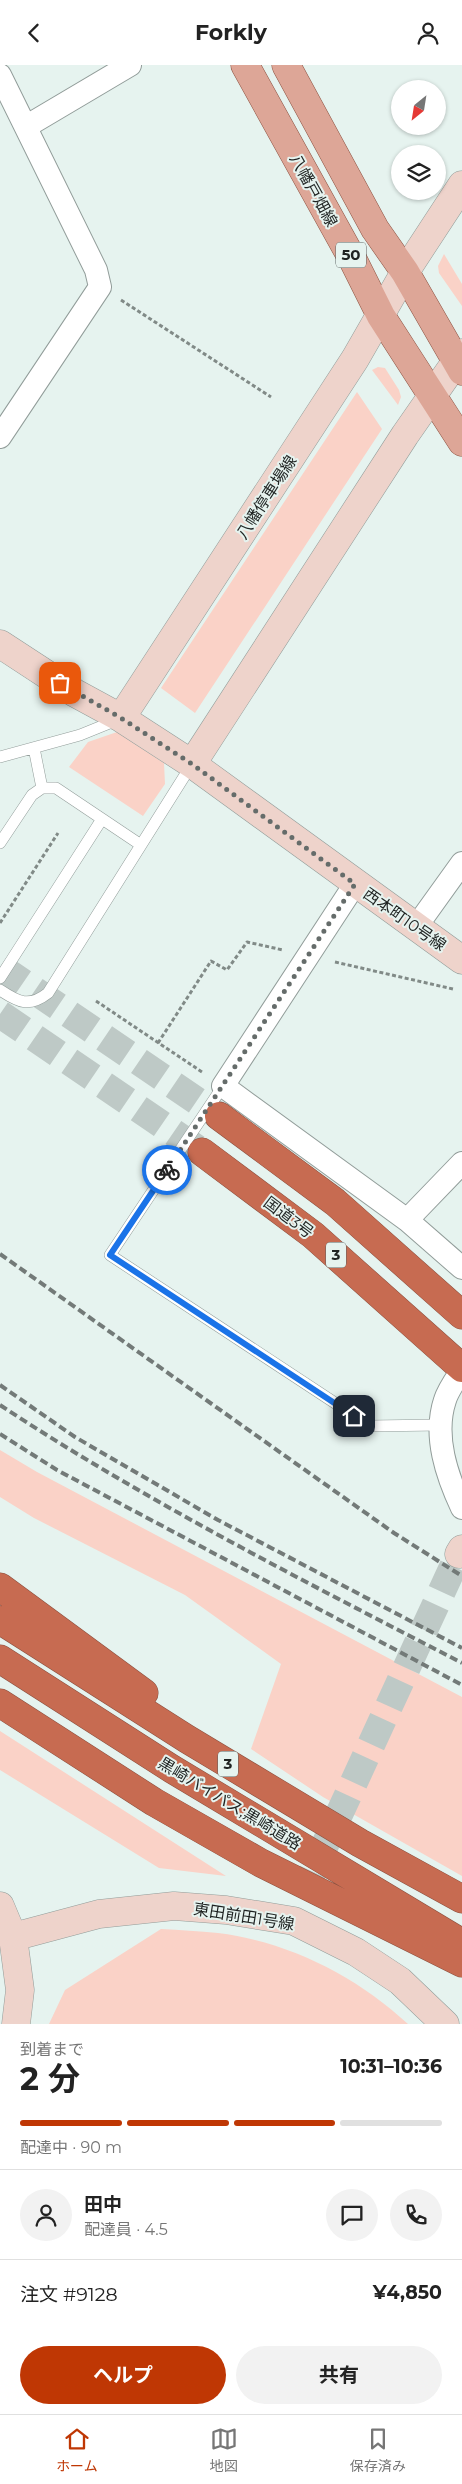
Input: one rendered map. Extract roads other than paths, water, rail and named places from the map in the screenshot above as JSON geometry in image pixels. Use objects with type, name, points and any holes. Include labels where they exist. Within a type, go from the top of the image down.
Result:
[{"type":"highway","name":"3","points":[[218,1117],[335,1202],[462,1315]]},
{"type":"highway","name":"国道3号","points":[[202,1153],[314,1235],[462,1369]]},
{"type":"highway","points":[[0,1587],[171,1713],[360,1843]]},
{"type":"highway","name":"黒崎バイパス;黒崎道路","points":[[0,1620],[187,1739],[360,1843],[462,1899]]},
{"type":"highway","name":"黒崎バイパス;黒崎道路","points":[[0,1659],[172,1769],[462,1943]]},
{"type":"highway","points":[[0,1703],[154,1802],[253,1859],[462,1963]]},
{"type":"main road","name":"八幡戸畑線","points":[[245,65],[353,260],[381,316],[462,442]]},
{"type":"main road","name":"50","points":[[286,65],[375,229],[405,272],[460,362]]},
{"type":"street","points":[[27,126],[130,65]]},
{"type":"street","points":[[0,75],[27,126],[96,270],[100,287],[7,411],[0,437]]},
{"type":"street","name":"八幡停車場線","points":[[121,718],[356,359],[405,272],[462,185]]},
{"type":"street","points":[[192,764],[405,435],[460,362]]},
{"type":"street","name":"西本町10号線","points":[[0,644],[75,693],[121,718],[192,764],[462,960]]},
{"type":"street","points":[[416,927],[462,863]]},
{"type":"street","points":[[355,884],[223,1086],[406,1220],[462,1267]]},
{"type":"street","points":[[406,1220],[462,1163]]},
{"type":"street","points":[[462,1369],[445,1399],[439,1425],[448,1478],[462,1508]]},
{"type":"street","name":"東田前田1号線","points":[[14,1937],[99,1914],[174,1906],[226,1910],[298,1909],[356,1952],[400,1981],[444,2024]]},
{"type":"street","points":[[0,1907],[14,1937],[20,1990],[16,2024]]},
{"type":"lane","points":[[0,757],[80,735],[121,718]]},
{"type":"lane","points":[[34,748],[42,788]]},
{"type":"lane","points":[[0,990],[16,1000],[31,1002],[38,1001],[48,993],[192,764]]},
{"type":"lane","points":[[0,843],[32,795],[42,788],[56,788],[141,845]]},
{"type":"lane","points":[[0,978],[102,819]]},
{"type":"lane","points":[[223,1086],[110,1255],[370,1426],[439,1425]]},
{"type":"tunnel","points":[[0,967],[219,1116]]},
{"type":"tunnel","points":[[0,1014],[202,1152]]},
{"type":"tunnel","points":[[301,1897],[459,1554]]},
{"type":"railway","points":[[0,1254],[394,1533],[462,1576]]},
{"type":"railway","points":[[0,1385],[75,1437],[218,1520],[462,1648]]},
{"type":"railway","points":[[0,1405],[112,1475],[170,1508],[462,1663]]},
{"type":"railway","points":[[0,1434],[57,1470],[462,1685]]}]
